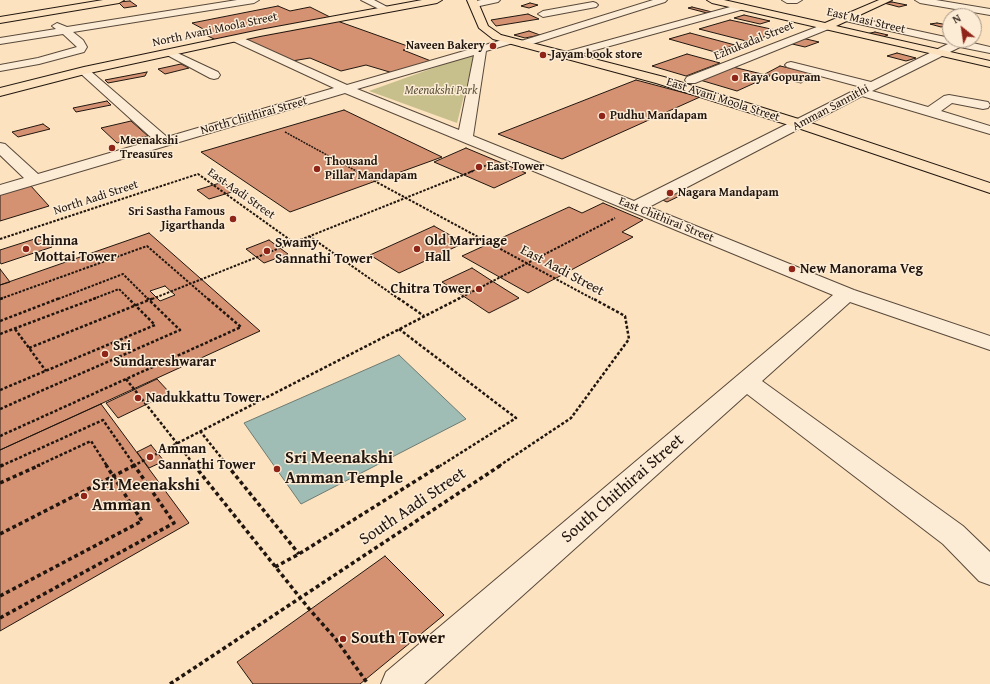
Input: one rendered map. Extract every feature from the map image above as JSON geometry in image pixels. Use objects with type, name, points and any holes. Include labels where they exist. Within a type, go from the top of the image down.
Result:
[{"type":"main road","points":[[0,20],[90,2],[119,0]]},
{"type":"main road","name":"North Avani Moola Street","points":[[0,92],[79,73],[299,25],[437,0]]},
{"type":"main road","name":"East Masi Street","points":[[712,0],[990,64]]},
{"type":"main road","points":[[827,26],[887,0]]},
{"type":"main road","name":"East Avani Moola Street","points":[[474,2],[484,28],[497,37],[698,92],[800,124],[990,188]]},
{"type":"street","points":[[0,41],[251,0],[258,5],[252,9],[208,18]]},
{"type":"street","points":[[366,0],[386,9]]},
{"type":"street","points":[[474,2],[495,0]]},
{"type":"street","points":[[579,0],[619,14]]},
{"type":"street","name":"North Chithirai Street","points":[[0,190],[481,49],[515,42],[619,14],[662,0]]},
{"type":"street","points":[[787,0],[797,0]]},
{"type":"street","points":[[920,0],[990,12]]},
{"type":"street","points":[[962,0],[990,6]]},
{"type":"street","points":[[543,14],[593,5]]},
{"type":"street","points":[[566,55],[741,7]]},
{"type":"street","points":[[844,18],[942,39]]},
{"type":"street","points":[[0,34],[54,26],[61,27],[65,31],[83,41],[80,50],[39,61],[0,68]]},
{"type":"street","name":"Ezhukadal Street","points":[[691,80],[827,26]]},
{"type":"street","name":"East Chithirai Street","points":[[237,39],[346,89],[847,294],[990,343]]},
{"type":"street","name":"Amman Sannithi","points":[[635,207],[950,48]]},
{"type":"street","points":[[465,138],[481,49]]},
{"type":"street","points":[[171,53],[214,75]]},
{"type":"street","points":[[39,61],[79,73],[165,142]]},
{"type":"street","points":[[791,66],[866,89],[930,112],[990,130]]},
{"type":"street","points":[[669,85],[691,80],[698,92]]},
{"type":"street","points":[[930,112],[949,99],[983,105]]},
{"type":"street","points":[[0,147],[36,180]]},
{"type":"street","points":[[509,156],[531,147]]},
{"type":"street","name":"South Chithirai Street","points":[[398,684],[847,294]]},
{"type":"street","points":[[747,382],[953,535],[990,572]]},
{"type":"path","name":"East Aadi Street","points":[[285,132],[625,316]]},
{"type":"path","points":[[29,348],[509,156]]},
{"type":"path","name":"East Aadi Street","points":[[198,174],[294,242]]},
{"type":"path","name":"North Aadi Street","points":[[0,240],[198,174]]},
{"type":"path","points":[[0,534],[635,207]]},
{"type":"path","points":[[309,236],[424,316]]},
{"type":"path","points":[[0,299],[147,246],[241,327],[0,436]]},
{"type":"path","points":[[0,321],[123,274],[180,330],[0,409]]},
{"type":"path","points":[[0,334],[120,289],[154,325],[0,390]]},
{"type":"path","name":"South Aadi Street","points":[[170,684],[570,418],[629,339],[625,316]]},
{"type":"path","points":[[15,329],[46,371]]},
{"type":"path","points":[[275,567],[299,554],[516,418],[399,329]]},
{"type":"path","points":[[126,379],[300,598],[335,638],[368,684]]},
{"type":"path","points":[[0,466],[102,420],[174,522],[0,618]]},
{"type":"path","points":[[200,431],[299,554]]},
{"type":"path","points":[[0,483],[91,441],[142,521],[0,596]]},
{"type":"green space","name":"Meenakshi Park","points":[[475,53],[457,123],[369,91]]},
{"type":"water","points":[[399,355],[466,419],[301,504],[244,423]]},
{"type":"building","points":[[130,1],[137,6],[124,8],[118,2]]},
{"type":"building","points":[[892,2],[907,5],[899,7],[884,3]]},
{"type":"building","points":[[530,3],[538,5],[529,8],[521,6]]},
{"type":"building","points":[[278,6],[290,11],[310,7],[340,22],[413,48],[403,50],[431,61],[393,73],[366,65],[341,71],[310,58],[292,61],[247,40],[226,37],[216,40],[200,32],[205,30],[192,23]]},
{"type":"building","points":[[692,7],[712,12],[707,13],[688,8]]},
{"type":"building","points":[[528,14],[539,19],[496,26],[491,20]]},
{"type":"building","points":[[744,15],[770,21],[760,24],[734,18]]},
{"type":"building","points":[[730,20],[780,31],[750,42],[699,29]]},
{"type":"building","points":[[930,24],[942,24],[942,27],[941,27]]},
{"type":"building","points":[[529,31],[540,35],[525,38],[514,35]]},
{"type":"building","points":[[875,32],[888,35],[883,37],[866,34]]},
{"type":"building","points":[[690,33],[735,45],[715,52],[669,39]]},
{"type":"building","points":[[802,38],[819,42],[805,47],[788,43]]},
{"type":"building","points":[[897,53],[916,58],[906,61],[887,56]]},
{"type":"building","name":"Raya Gopuram","points":[[687,54],[720,63],[686,76],[652,66]]},
{"type":"building","points":[[181,64],[189,68],[165,74],[158,69]]},
{"type":"building","points":[[780,66],[816,74],[801,83],[765,74]]},
{"type":"building","name":"Raya Gopuram","points":[[733,67],[770,76],[737,91],[700,80]]},
{"type":"building","points":[[147,72],[145,76],[108,83],[105,80]]},
{"type":"building","name":"Pudhu Mandapam","points":[[636,80],[700,97],[562,159],[498,134]]},
{"type":"building","points":[[107,101],[111,105],[76,112],[73,108]]},
{"type":"building","name":"Thousand Pillar Mandapam","points":[[344,110],[442,157],[290,212],[201,152]]},
{"type":"building","points":[[131,121],[148,136],[117,143],[101,128]]},
{"type":"building","points":[[43,124],[50,129],[18,137],[12,132]]},
{"type":"building","name":"East Tower","points":[[466,148],[526,173],[494,188],[434,162]]},
{"type":"building","points":[[223,182],[235,191],[209,199],[197,190]]},
{"type":"building","name":"Nagara Mandapam","points":[[672,184],[690,191],[667,202],[649,194]]},
{"type":"building","points":[[30,185],[49,206],[0,221],[0,194]]},
{"type":"building","points":[[603,203],[643,220],[622,232],[633,237],[528,293],[462,256],[569,207],[582,213]]},
{"type":"building","name":"Old Marriage Hall","points":[[434,226],[464,243],[399,273],[370,255]]},
{"type":"building","name":"Sri Sundareshwarar","points":[[149,233],[260,331],[0,450],[0,285]]},
{"type":"building","name":"Chinna Mottai Tower","points":[[44,236],[52,247],[1,264],[0,250]]},
{"type":"building","name":"Swamy Sannathi Tower","points":[[269,240],[288,254],[264,263],[246,249]]},
{"type":"building","name":"Chitra Tower","points":[[472,268],[519,298],[489,313],[442,282]]},
{"type":"building","points":[[0,269],[10,282],[0,285]]},
{"type":"building","points":[[165,286],[175,295],[160,301],[150,291]]},
{"type":"building","name":"Nadukkattu Tower","points":[[157,379],[170,393],[118,418],[106,403]]},
{"type":"building","name":"Sri Meenakshi Amman","points":[[101,404],[189,523],[0,631],[0,450]]},
{"type":"building","name":"Amman Sannathi Tower","points":[[151,445],[164,461],[149,468],[137,452]]},
{"type":"building","name":"South Tower","points":[[385,556],[444,615],[360,684],[253,684],[237,662]]},
{"type":"place","name":"Naveen Bakery","points":[[493,46]]},
{"type":"place","name":"Jayam book store","points":[[543,55]]},
{"type":"place","name":"Raya Gopuram","points":[[735,78]]},
{"type":"place","name":"Pudhu Mandapam","points":[[602,116]]},
{"type":"place","name":"Meenakshi Treasures","points":[[112,148]]},
{"type":"place","name":"East Tower","points":[[479,167]]},
{"type":"place","name":"Thousand Pillar Mandapam","points":[[317,169]]},
{"type":"place","name":"Nagara Mandapam","points":[[670,193]]},
{"type":"place","name":"Sri Sastha Famous Jigarthanda","points":[[233,219]]},
{"type":"place","name":"Chinna Mottai Tower","points":[[26,249]]},
{"type":"place","name":"Old Marriage Hall","points":[[417,249]]},
{"type":"place","name":"Swamy Sannathi Tower","points":[[267,251]]},
{"type":"place","name":"New Manorama Veg","points":[[792,269]]},
{"type":"place","name":"Chitra Tower","points":[[479,289]]},
{"type":"place","name":"Sri Sundareshwarar","points":[[105,354]]},
{"type":"place","name":"Nadukkattu Tower","points":[[138,398]]},
{"type":"place","name":"Amman Sannathi Tower","points":[[150,457]]},
{"type":"place","name":"Sri Meenakshi Amman Temple","points":[[277,469]]},
{"type":"place","name":"Sri Meenakshi Amman","points":[[84,496]]},
{"type":"place","name":"South Tower","points":[[343,639]]}]
